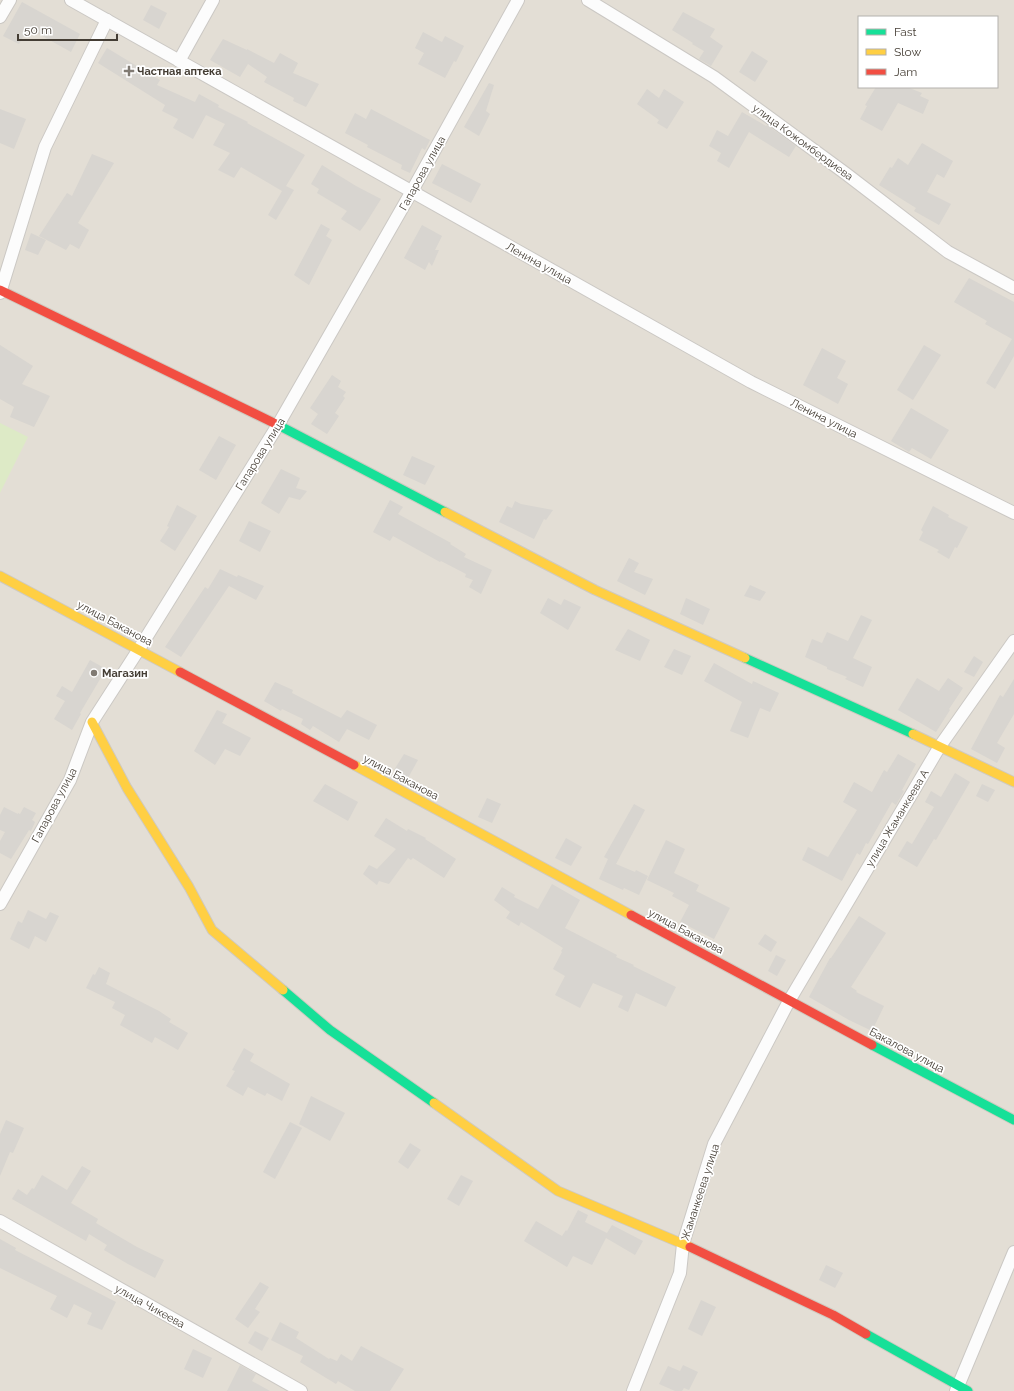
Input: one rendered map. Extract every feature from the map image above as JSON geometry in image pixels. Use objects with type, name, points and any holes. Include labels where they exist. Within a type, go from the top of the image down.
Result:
[{"type":"street","points":[[0,17],[10,0]]},
{"type":"street","name":"Ленина улица","points":[[71,0],[751,382],[1014,513]]},
{"type":"street","points":[[179,61],[213,0]]},
{"type":"street","name":"Гапарова улица","points":[[0,904],[70,780],[92,722],[139,650],[278,426],[412,191],[518,0]]},
{"type":"street","name":"улица Кожомбердиева","points":[[588,0],[714,77],[845,173],[948,252],[1014,288]]},
{"type":"street","points":[[107,20],[45,147],[0,291],[278,426],[595,590],[940,746],[1014,782]]},
{"type":"street","name":"улица Баканова","points":[[0,576],[789,1001]]},
{"type":"street","name":"улица Жаманкеева А","points":[[789,1001],[940,746],[1014,641]]},
{"type":"street","points":[[92,722],[127,788],[189,888],[212,930],[330,1030],[558,1191],[683,1244],[833,1315],[961,1389],[1014,1252]]},
{"type":"street","name":"Бакалова улица","points":[[789,1001],[1014,1120]]},
{"type":"street","name":"Жаманкеева улица","points":[[633,1391],[680,1273],[683,1244],[714,1144],[789,1001]]},
{"type":"street","name":"улица Чикеева","points":[[0,1221],[301,1391]]},
{"type":"shaded area","points":[[0,0],[1014,0],[1014,1391],[0,1391]]},
{"type":"green space","points":[[0,423],[28,437],[0,493]]},
{"type":"building","points":[[22,2],[80,34],[71,52],[28,28],[19,44],[3,36]]},
{"type":"building","points":[[151,5],[167,13],[159,29],[143,20]]},
{"type":"building","points":[[683,12],[715,29],[710,37],[723,46],[711,66],[699,59],[704,51],[672,30]]},
{"type":"building","points":[[423,32],[442,42],[445,36],[464,46],[456,62],[454,61],[445,78],[418,64],[424,53],[415,48]]},
{"type":"building","points":[[223,39],[274,63],[280,53],[298,63],[293,73],[319,84],[306,107],[293,101],[294,98],[264,82],[267,77],[248,64],[240,77],[210,60]]},
{"type":"building","points":[[107,48],[160,80],[157,85],[195,102],[199,94],[219,105],[218,107],[248,122],[247,123],[305,155],[286,186],[294,190],[276,220],[268,215],[282,191],[241,167],[234,178],[218,170],[230,153],[213,145],[225,124],[206,115],[193,139],[173,128],[178,119],[162,111],[165,105],[98,63]]},
{"type":"building","points":[[752,51],[768,61],[755,82],[739,72]]},
{"type":"building","points":[[489,83],[494,85],[486,111],[490,114],[479,136],[464,127]]},
{"type":"building","points":[[875,88],[910,88],[922,93],[920,96],[929,100],[923,114],[898,103],[882,131],[860,119],[867,106],[865,105]]},
{"type":"building","points":[[647,89],[659,98],[664,89],[684,102],[667,129],[657,123],[659,120],[637,104]]},
{"type":"building","points":[[0,109],[26,119],[14,149],[0,143]]},
{"type":"building","points":[[371,109],[430,140],[425,150],[422,148],[410,173],[401,169],[402,165],[367,147],[368,145],[345,133],[355,113],[366,119]]},
{"type":"building","points":[[742,112],[766,126],[767,125],[796,146],[789,157],[749,132],[729,168],[717,161],[721,153],[709,146],[717,130],[728,136]]},
{"type":"building","points":[[922,143],[953,161],[944,178],[937,174],[927,192],[951,204],[939,225],[914,211],[916,208],[879,185],[890,167],[892,168],[898,158],[908,165]]},
{"type":"building","points":[[92,154],[114,163],[78,223],[89,230],[79,249],[70,244],[66,250],[39,236],[67,193],[72,196]]},
{"type":"building","points":[[442,164],[481,184],[471,203],[432,183]]},
{"type":"building","points":[[322,165],[356,186],[381,199],[360,231],[341,219],[347,211],[317,193],[319,189],[311,184]]},
{"type":"building","points":[[321,224],[330,229],[326,236],[332,240],[309,285],[294,275]]},
{"type":"building","points":[[422,225],[442,236],[435,250],[439,250],[432,266],[429,262],[425,270],[404,258]]},
{"type":"building","points":[[31,233],[46,240],[38,255],[25,250]]},
{"type":"building","points":[[969,278],[1014,302],[1014,356],[995,389],[986,383],[1012,339],[985,324],[987,321],[954,302]]},
{"type":"building","points":[[0,345],[33,366],[22,384],[50,396],[34,427],[10,417],[14,407],[0,399]]},
{"type":"building","points":[[924,345],[941,355],[913,400],[897,390]]},
{"type":"building","points":[[822,348],[846,361],[837,378],[848,384],[838,404],[803,385]]},
{"type":"building","points":[[332,375],[341,381],[338,387],[346,392],[343,396],[345,398],[335,413],[339,416],[327,434],[311,424],[318,414],[310,408]]},
{"type":"building","points":[[911,408],[949,430],[931,459],[912,448],[909,452],[891,441]]},
{"type":"building","points":[[219,436],[236,445],[216,480],[199,470]]},
{"type":"building","points":[[412,456],[435,466],[425,485],[403,475]]},
{"type":"building","points":[[281,469],[300,478],[296,488],[307,491],[300,500],[289,497],[279,514],[261,503]]},
{"type":"building","points":[[390,500],[403,507],[398,514],[451,543],[450,544],[466,554],[464,557],[492,570],[481,594],[469,587],[473,580],[465,577],[466,574],[441,561],[440,562],[393,536],[390,541],[373,532]]},
{"type":"building","points":[[515,501],[521,504],[553,510],[546,520],[544,519],[534,539],[499,522],[507,506],[512,508]]},
{"type":"building","points":[[177,505],[197,516],[175,551],[160,541],[169,527],[167,526]]},
{"type":"building","points":[[933,506],[949,515],[948,517],[968,527],[957,548],[955,547],[949,559],[937,552],[939,550],[919,540],[923,532],[921,530]]},
{"type":"building","points":[[249,521],[271,531],[260,552],[239,541]]},
{"type":"building","points":[[629,558],[639,563],[634,572],[653,579],[645,595],[617,581]]},
{"type":"building","points":[[220,569],[237,577],[238,575],[264,586],[256,600],[229,586],[181,657],[165,647],[205,587],[208,589]]},
{"type":"building","points":[[750,585],[766,592],[760,601],[744,596]]},
{"type":"building","points":[[548,598],[561,605],[564,599],[581,607],[568,630],[540,613]]},
{"type":"building","points":[[686,598],[710,609],[703,625],[680,614]]},
{"type":"building","points":[[861,615],[872,620],[853,658],[872,667],[863,687],[845,679],[847,677],[827,669],[827,667],[805,657],[812,639],[822,643],[827,632],[848,641]]},
{"type":"building","points":[[628,629],[650,640],[640,661],[615,650]]},
{"type":"building","points":[[674,649],[691,656],[682,675],[664,667]]},
{"type":"building","points":[[974,656],[983,662],[974,677],[964,672]]},
{"type":"building","points":[[90,660],[106,669],[80,713],[81,714],[72,730],[54,719],[65,701],[56,696],[62,686],[72,692]]},
{"type":"building","points":[[714,663],[752,684],[753,681],[779,693],[770,712],[760,708],[748,738],[730,731],[742,702],[704,681]]},
{"type":"building","points":[[917,678],[939,691],[948,678],[963,688],[936,732],[898,710]]},
{"type":"building","points":[[1014,679],[1014,714],[997,743],[1005,748],[997,763],[971,749],[1000,695],[1003,697]]},
{"type":"building","points":[[275,682],[293,690],[292,693],[341,718],[347,710],[377,725],[369,740],[347,729],[339,742],[313,726],[310,730],[301,724],[303,719],[282,709],[281,711],[264,701]]},
{"type":"building","points":[[217,710],[227,714],[222,723],[251,738],[240,756],[225,749],[215,765],[194,751]]},
{"type":"building","points":[[404,754],[418,760],[408,778],[394,770]]},
{"type":"building","points":[[898,754],[916,764],[896,805],[892,802],[868,844],[866,843],[860,855],[857,853],[842,881],[802,860],[808,847],[828,857],[857,810],[843,802],[854,782],[872,792],[884,770],[887,772]]},
{"type":"building","points":[[955,773],[970,782],[936,840],[934,839],[917,867],[898,856],[907,841],[912,844],[934,807],[925,802],[931,791],[941,797]]},
{"type":"building","points":[[325,784],[358,802],[348,821],[313,801]]},
{"type":"building","points":[[982,784],[995,790],[988,802],[976,796]]},
{"type":"building","points":[[487,798],[501,804],[492,823],[478,817]]},
{"type":"building","points":[[634,804],[645,810],[616,864],[635,872],[636,870],[648,876],[639,895],[624,888],[623,890],[599,879],[608,859],[604,857]]},
{"type":"building","points":[[4,807],[18,814],[20,814],[24,807],[36,813],[32,820],[35,822],[31,831],[29,830],[11,859],[0,853],[0,841],[5,832],[0,830],[0,815]]},
{"type":"building","points":[[386,818],[407,831],[408,829],[426,838],[425,839],[456,859],[444,878],[413,858],[411,860],[408,858],[389,884],[379,881],[377,885],[363,874],[369,865],[377,869],[396,849],[374,836]]},
{"type":"building","points":[[566,838],[582,847],[571,866],[555,858]]},
{"type":"building","points":[[666,840],[685,849],[674,873],[699,885],[696,891],[730,908],[714,939],[680,922],[689,905],[672,896],[674,893],[647,880]]},
{"type":"building","points":[[552,884],[580,900],[565,928],[617,955],[616,957],[676,987],[666,1007],[636,993],[628,1012],[618,1007],[623,996],[593,983],[580,1008],[555,995],[565,976],[553,969],[563,948],[521,922],[519,926],[506,918],[510,912],[494,900],[502,887],[515,895],[514,897],[538,909]]},
{"type":"building","points":[[28,910],[46,919],[50,912],[59,916],[46,942],[35,936],[29,949],[10,939],[18,921],[22,923]]},
{"type":"building","points":[[859,916],[886,933],[851,987],[857,991],[856,992],[884,1006],[872,1031],[849,1020],[809,997],[830,958]]},
{"type":"building","points":[[765,934],[777,942],[771,952],[758,944]]},
{"type":"building","points":[[776,955],[786,960],[777,976],[768,971]]},
{"type":"building","points":[[99,967],[110,973],[106,984],[159,1011],[171,1019],[169,1022],[188,1033],[178,1050],[155,1037],[152,1043],[120,1025],[125,1015],[112,1008],[115,1002],[86,988],[93,974],[95,975]]},
{"type":"building","points":[[244,1048],[254,1054],[250,1061],[290,1084],[282,1101],[267,1093],[265,1096],[248,1087],[243,1096],[226,1086],[235,1071],[232,1070]]},
{"type":"building","points":[[311,1096],[345,1113],[330,1141],[299,1124]]},
{"type":"building","points":[[6,1120],[24,1128],[13,1153],[10,1152],[0,1176],[0,1134]]},
{"type":"building","points":[[290,1122],[302,1128],[275,1179],[263,1172]]},
{"type":"building","points":[[410,1143],[421,1150],[408,1169],[398,1162]]},
{"type":"building","points":[[82,1166],[91,1171],[71,1203],[98,1219],[96,1223],[137,1247],[164,1260],[155,1278],[104,1250],[107,1245],[89,1234],[86,1241],[12,1199],[18,1189],[27,1195],[32,1188],[34,1189],[42,1175],[67,1190]]},
{"type":"building","points":[[461,1175],[473,1181],[459,1206],[447,1199]]},
{"type":"building","points":[[578,1210],[588,1215],[585,1222],[607,1233],[612,1225],[643,1241],[635,1255],[606,1238],[592,1265],[573,1256],[567,1267],[524,1241],[536,1221],[562,1236],[566,1230],[567,1231]]},
{"type":"building","points":[[0,1239],[16,1248],[15,1250],[116,1302],[102,1330],[87,1324],[92,1313],[74,1304],[67,1318],[50,1309],[57,1296],[0,1268]]},
{"type":"building","points":[[826,1265],[843,1273],[835,1288],[819,1280]]},
{"type":"building","points":[[260,1282],[269,1287],[255,1309],[260,1312],[248,1328],[235,1319]]},
{"type":"building","points":[[701,1300],[716,1307],[702,1336],[688,1329]]},
{"type":"building","points":[[280,1322],[299,1332],[296,1338],[329,1359],[330,1358],[337,1361],[341,1354],[352,1361],[361,1346],[404,1369],[390,1391],[355,1391],[338,1381],[336,1384],[300,1362],[303,1356],[271,1340]]},
{"type":"building","points":[[255,1331],[269,1338],[262,1351],[248,1343]]},
{"type":"building","points":[[193,1349],[212,1358],[203,1378],[184,1369]]},
{"type":"building","points":[[240,1365],[256,1374],[252,1381],[270,1391],[227,1391]]},
{"type":"building","points":[[683,1365],[698,1372],[689,1390],[684,1388],[682,1391],[675,1391],[659,1384],[668,1366],[680,1371]]},
{"type":"traffic: fast","points":[[280,426],[445,512]]},
{"type":"traffic: fast","points":[[745,658],[913,734]]},
{"type":"traffic: fast","points":[[283,990],[330,1030],[434,1103]]},
{"type":"traffic: fast","points":[[872,1045],[1014,1120]]},
{"type":"traffic: fast","points":[[866,1334],[968,1391]]},
{"type":"traffic: slow","points":[[445,512],[595,590],[745,658]]},
{"type":"traffic: slow","points":[[0,576],[180,672]]},
{"type":"traffic: slow","points":[[92,722],[127,788],[189,887],[212,930],[283,990]]},
{"type":"traffic: slow","points":[[913,734],[1014,782]]},
{"type":"traffic: slow","points":[[354,765],[631,915]]},
{"type":"traffic: slow","points":[[434,1103],[558,1191],[690,1247]]},
{"type":"traffic: jam","points":[[0,290],[280,426]]},
{"type":"traffic: jam","points":[[180,672],[354,765]]},
{"type":"traffic: jam","points":[[631,915],[872,1045]]},
{"type":"traffic: jam","points":[[690,1247],[833,1315],[866,1334]]},
{"type":"place","name":"Частная аптека","points":[[129,71]]},
{"type":"place","name":"Магазин","points":[[94,673]]}]
